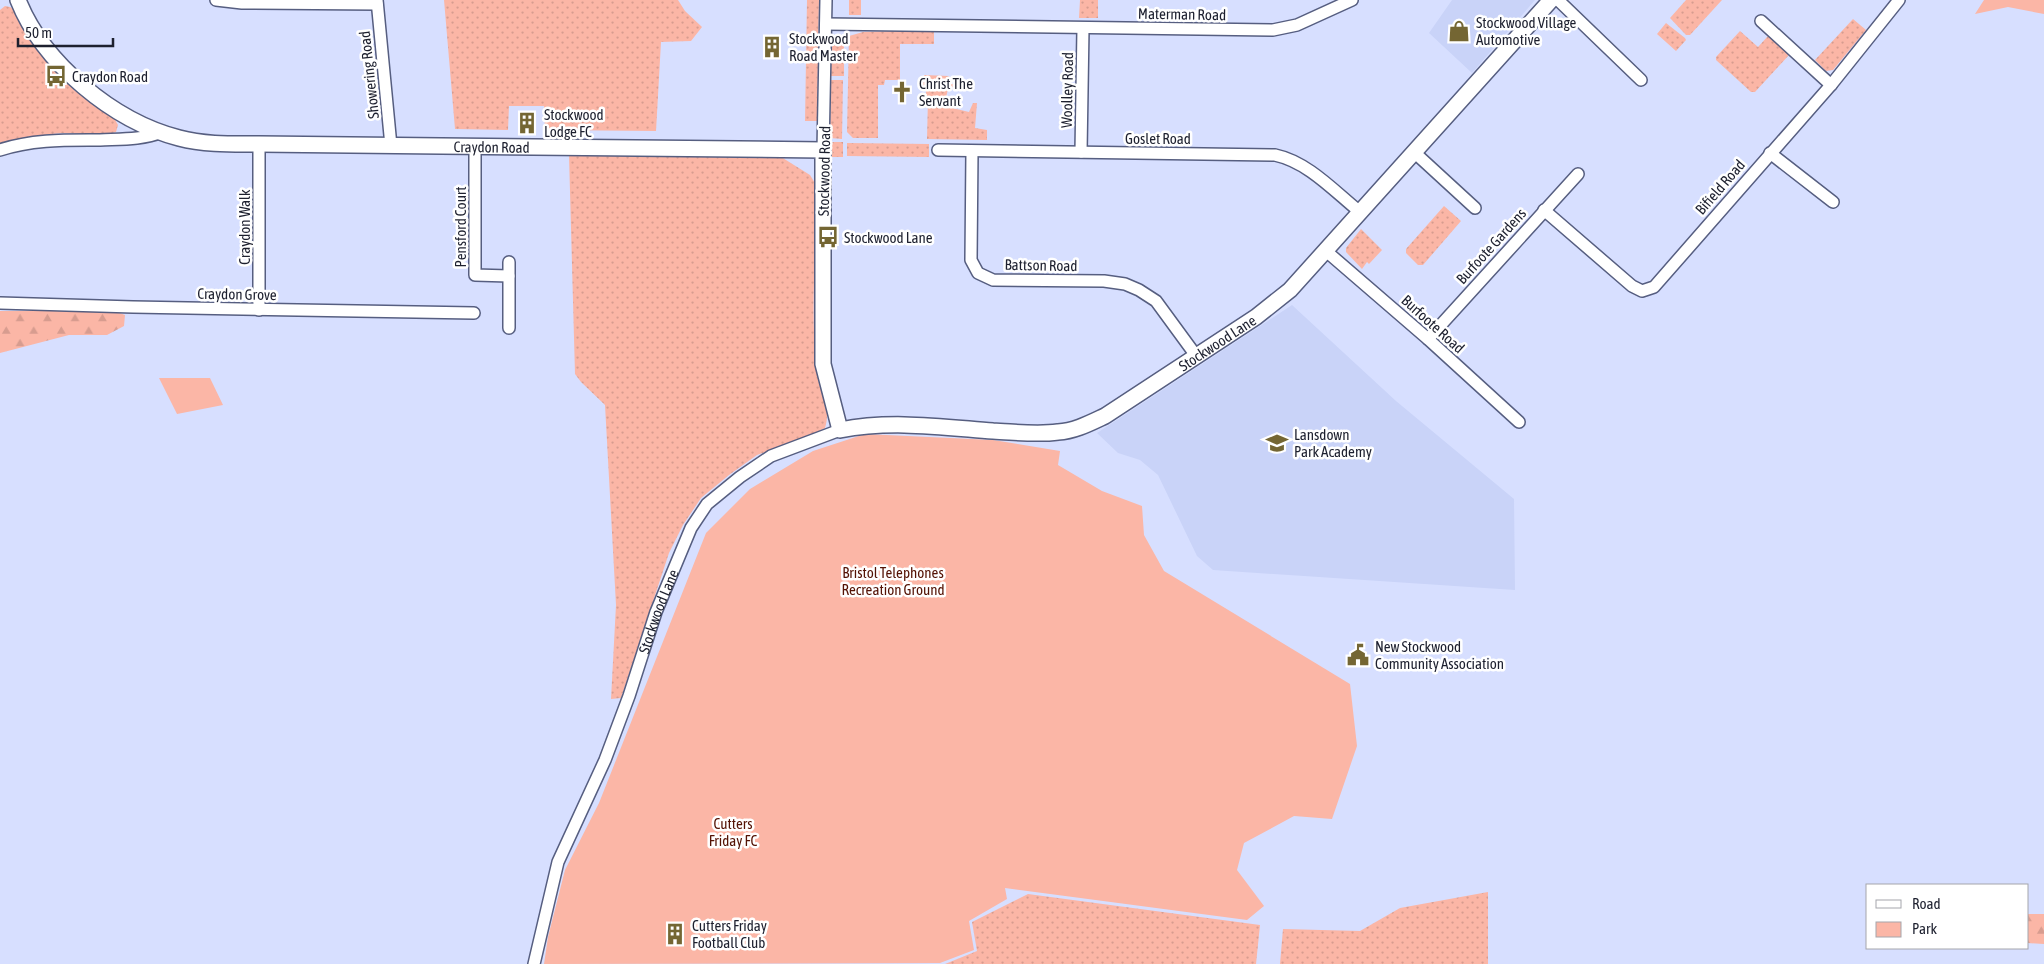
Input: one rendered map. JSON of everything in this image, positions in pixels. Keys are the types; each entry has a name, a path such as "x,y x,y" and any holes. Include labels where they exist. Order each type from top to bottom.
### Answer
{"street":[{"name":"Craydon Road","path":"18,0 36,34 78,82 126,115 162,132 180,138 259,144 824,150"},
{"path":"216,0 242,3 377,2"},
{"name":"Stockwood Road","path":"826,0 823,364 840,430"},
{"name":"Materman Road","path":"826,24 1273,30 1298,25 1352,0"},
{"name":"Stockwood Lane","path":"534,964 558,862 605,760 629,696 656,612 691,528 707,504 740,477 771,456 840,430 867,424 900,424 1035,434 1060,432 1082,427 1105,416 1256,317 1290,290 1551,0"},
{"path":"1558,0 1641,80"},
{"name":"Bifield Road","path":"1544,210 1632,286 1642,291 1654,287 1831,85 1899,0"},
{"name":"Showering Road","path":"377,2 391,146"},
{"path":"1761,21 1831,85"},
{"name":"Woolley Road","path":"1081,152 1083,28"},
{"name":"Craydon Road","path":"0,150 38,142 126,139 151,136 162,132"},
{"name":"Craydon Walk","path":"259,144 259,310"},
{"name":"Pensford Court","path":"475,146 475,275 508,276"},
{"name":"Goslet Road","path":"938,150 1275,155 1285,157 1303,166 1360,212"},
{"name":"Battson Road","path":"972,151 971,260 978,273 993,280 1104,281 1125,284 1140,290 1156,301 1197,357"},
{"path":"1414,152 1476,208"},
{"path":"1770,153 1833,202"},
{"name":"Burfoote Gardens","path":"1428,339 1578,174"},
{"name":"Burfoote Road","path":"1326,251 1428,339 1519,422"},
{"path":"509,262 509,328"},
{"name":"Craydon Grove","path":"0,303 259,310 474,313"}],"shaded area":[{"path":"1452,0 1535,0 1472,73 1429,33"},
{"name":"Lansdown Park Academy","path":"1292,305 1396,401 1514,499 1515,590 1213,570 1197,556 1158,475 1140,460 1118,453 1097,433"}],"green space":[{"path":"444,0 678,0 685,11 702,27 691,41 661,42 656,131 545,130 544,106 509,106 508,130 455,129"},
{"path":"807,0 819,0 817,121 805,121"},
{"path":"849,0 861,0 861,15 849,15"},
{"path":"1080,0 1098,0 1098,18 1079,18"},
{"path":"1686,0 1722,0 1690,35 1686,35 1670,18"},
{"path":"1984,0 2044,0 2044,14 2008,7 1975,14"},
{"path":"5,6 15,10 25,30 45,60 74,90 114,118 118,125 116,132 97,135 65,133 32,137 0,144 0,10"},
{"path":"1853,19 1866,30 1833,70 1826,71 1815,60"},
{"path":"1666,23 1686,40 1676,51 1657,34"},
{"path":"934,30 934,44 900,44 900,80 885,80 884,85 878,85 878,138 853,138 847,132 849,36 863,32"},
{"path":"1740,31 1758,47 1768,36 1789,55 1755,92 1751,92 1716,60 1716,57"},
{"path":"831,43 844,43 844,76 831,76"},
{"path":"924,75 949,76 949,84 954,84 951,90 948,89 944,106 969,112 973,103 977,103 975,128 987,130 987,140 927,139 928,98 926,97 926,86 919,86 919,82 924,82"},
{"path":"831,80 843,80 842,139 830,138"},
{"path":"831,142 843,142 843,157 831,157"},
{"path":"847,143 929,144 929,157 847,156"},
{"path":"569,155 778,155 810,175 815,183 817,194 814,328 818,380 827,413 825,428 809,436 757,455 701,498 683,525 669,553 621,698 611,699 616,605 605,405 575,374"},
{"path":"1444,206 1461,221 1423,265 1418,265 1406,253 1406,249"},
{"path":"1361,229 1382,250 1369,264 1367,262 1362,269 1346,252 1346,248"},
{"path":"0,311 114,311 125,315 124,326 107,335 69,335 0,353"},
{"path":"159,378 210,378 223,405 177,414"},
{"path":"865,434 993,440 1060,451 1058,465 1102,491 1142,506 1144,535 1164,571 1350,684 1357,746 1332,819 1294,816 1244,843 1237,870 1264,906 1247,920 1005,888 1007,899 969,921 974,950 940,963 544,964 548,937 565,870 599,803 706,533 750,489 813,451"},
{"path":"1488,892 1488,964 1280,964 1283,929 1360,931 1400,908"},
{"path":"1028,894 1260,925 1256,964 945,964 977,951 972,922"},
{"path":"2029,914 2044,914 2044,944 2029,943"}],"place":[{"name":"Stockwood Village Automotive","path":"1459,31"},
{"name":"Stockwood Road Master","path":"772,47"},
{"name":"Craydon Road","path":"56,76"},
{"name":"Christ The Servant","path":"902,92"},
{"name":"Stockwood Lodge FC","path":"527,123"},
{"name":"Stockwood Lane","path":"828,237"},
{"name":"Lansdown Park Academy","path":"1277,443"},
{"name":"New Stockwood Community Association","path":"1358,655"},
{"name":"Cutters Friday Football Club","path":"675,934"}],"park label":[{"name":"Bristol Telephones Recreation Ground","path":"893,580"},
{"name":"Cutters Friday FC","path":"733,832"}]}
